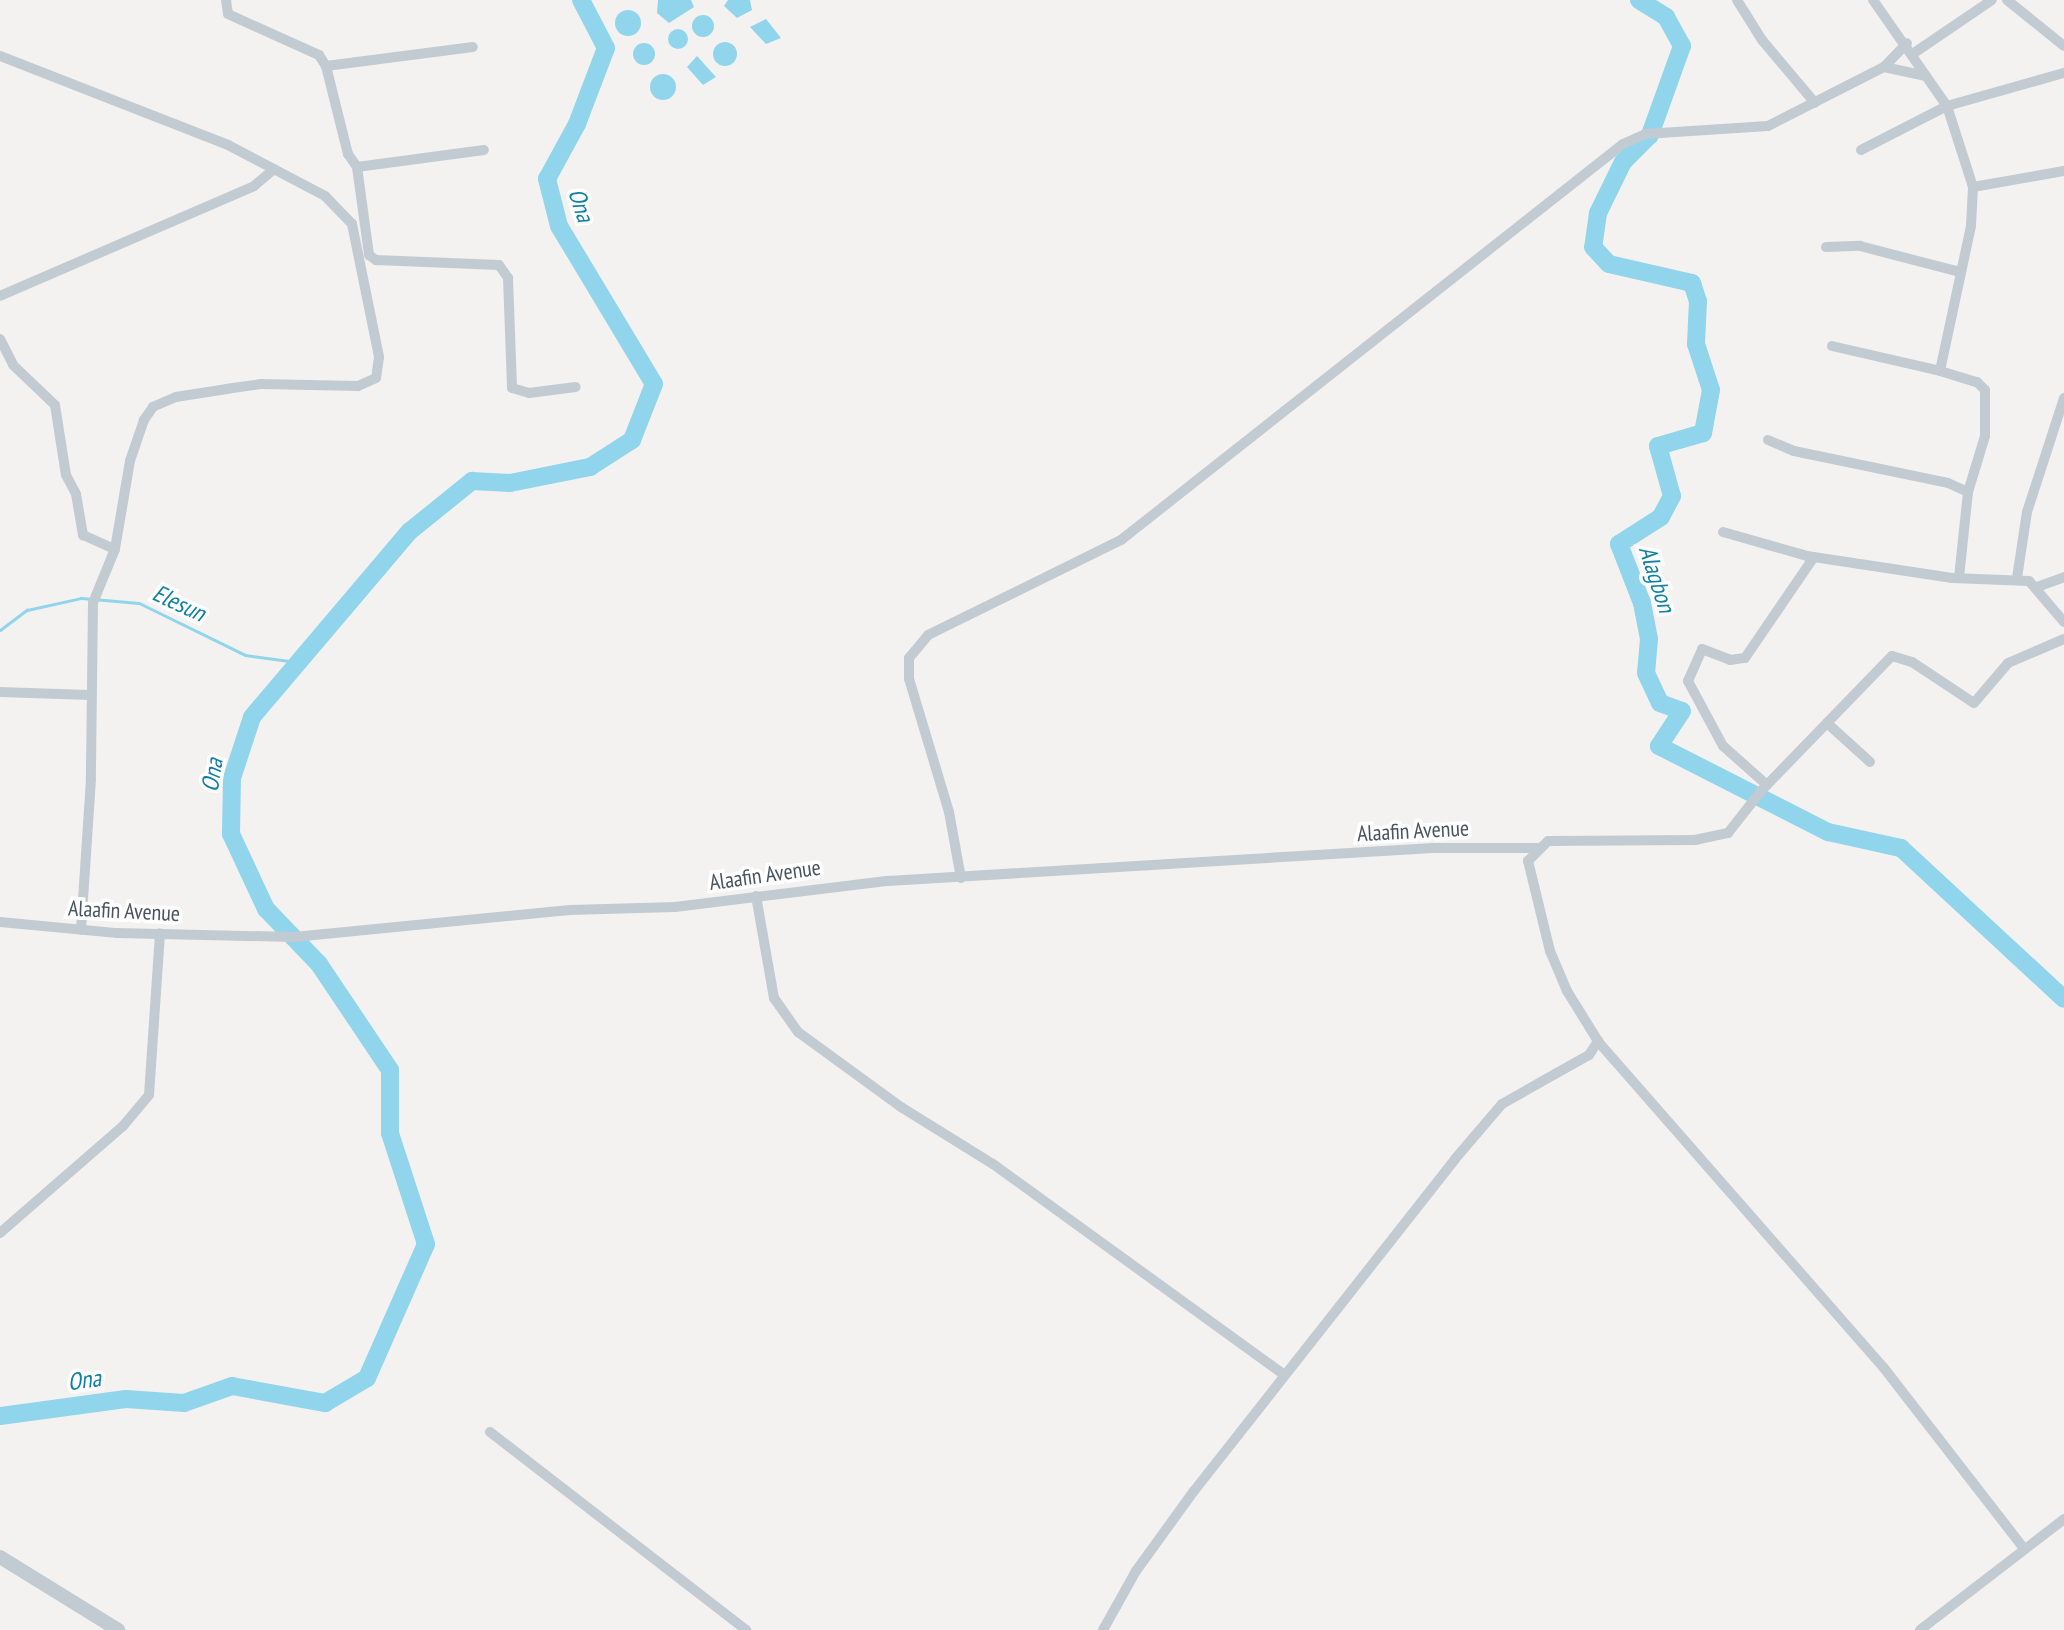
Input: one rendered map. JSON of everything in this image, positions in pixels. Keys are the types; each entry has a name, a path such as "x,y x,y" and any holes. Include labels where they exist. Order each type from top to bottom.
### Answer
{"street":[{"path":"226,0 228,14 319,55 326,66 348,154 357,167 367,250 376,260 495,263 503,268 512,388 529,393 576,387"},
{"path":"1737,0 1762,40 1815,103"},
{"path":"1873,0 1914,53 1947,106 1973,187 1971,226 1940,371"},
{"path":"1914,53 1992,0"},
{"path":"2007,0 2064,46"},
{"path":"961,878 949,812 914,705 908,667 915,648 961,617 1121,540 1497,239 1623,144 1645,134 1768,126 1884,67 1907,43"},
{"path":"326,66 473,47"},
{"path":"0,56 228,145 325,196 352,224 379,357 376,378 334,389 261,384 176,397 153,407 130,461 115,549 96,597 90,695 91,779 81,930"},
{"path":"1884,67 1926,76"},
{"path":"1861,150 1947,106 2064,73"},
{"path":"357,167 484,150"},
{"path":"0,296 254,186 274,169"},
{"path":"1973,187 2063,174"},
{"path":"345,217 364,209"},
{"path":"1826,247 1860,246 1960,272"},
{"path":"0,339 13,365 55,405 66,475 76,494 83,535 115,549"},
{"path":"1832,346 1940,371 1977,382 1985,390 1985,436 1968,492 1959,578"},
{"path":"2017,578 2027,512 2064,398"},
{"path":"1768,440 1794,451 1948,483 1968,492"},
{"path":"1723,532 1814,557 1959,578 2017,578 2037,587 2064,622"},
{"path":"1764,788 1723,746 1688,681 1702,649 1730,660 1745,658 1814,557"},
{"path":"2037,587 2064,577"},
{"name":"Alaafin Avenue","path":"0,922 81,930 294,937 961,878 1433,848 1537,848 1561,840 1717,837 1728,833 1764,788 1896,655 1974,703 2008,663 2064,639"},
{"path":"0,692 90,695"},
{"path":"1827,723 1870,762"},
{"path":"1537,848 1528,861 1542,926 1567,991 1598,1041 1883,1367 2022,1546"},
{"path":"756,896 774,998 798,1032 901,1107 993,1164 1283,1374"},
{"path":"0,1233 123,1126 149,1095 160,933"},
{"path":"1103,1630 1136,1571 1283,1374 1502,1104 1589,1055 1598,1041"},
{"path":"490,1432 746,1630"},
{"path":"1920,1630 2022,1546 2064,1519"},
{"path":"0,1557 118,1630"}],"water":[{"path":"658,0 691,0 694,7 669,23 657,13"},
{"path":"728,0 750,0 752,10 737,18 724,6"},
{"path":"628,10 638,13 641,23 638,33 628,36 618,33 615,23 618,13"},
{"path":"703,15 711,18 714,26 711,34 703,37 695,34 692,26 695,18"},
{"path":"766,19 781,38 766,44 750,27"},
{"path":"678,29 685,32 688,39 685,46 678,49 671,46 668,39 671,32"},
{"path":"725,42 733,46 737,54 733,62 725,66 717,62 713,54 717,46"},
{"path":"644,43 652,46 655,54 652,62 644,65 636,62 633,54 636,46"},
{"path":"697,56 716,77 703,85 687,67"},
{"path":"663,74 672,78 676,87 672,96 663,100 654,96 650,87 654,78"}],"waterway":[{"name":"Ona","path":"0,1416 126,1399 184,1403 232,1386 325,1403 367,1378 426,1244 390,1133 390,1070 319,964 266,909 231,834 232,778 252,717 410,531 472,481 510,483 590,467 632,440 654,384 559,226 547,179 577,124 606,48 581,0"},
{"name":"Alagbon","path":"1639,0 1666,17 1682,46 1650,135 1623,162 1598,213 1593,247 1609,264 1692,283 1698,301 1696,344 1711,390 1703,433 1658,446 1672,496 1661,517 1619,544 1642,603 1649,639 1646,673 1660,703 1682,711 1659,746 1828,832 1901,848 2064,999"},
{"name":"Elesun","path":"0,630 27,610 81,598 139,603 245,655 297,662"}]}
